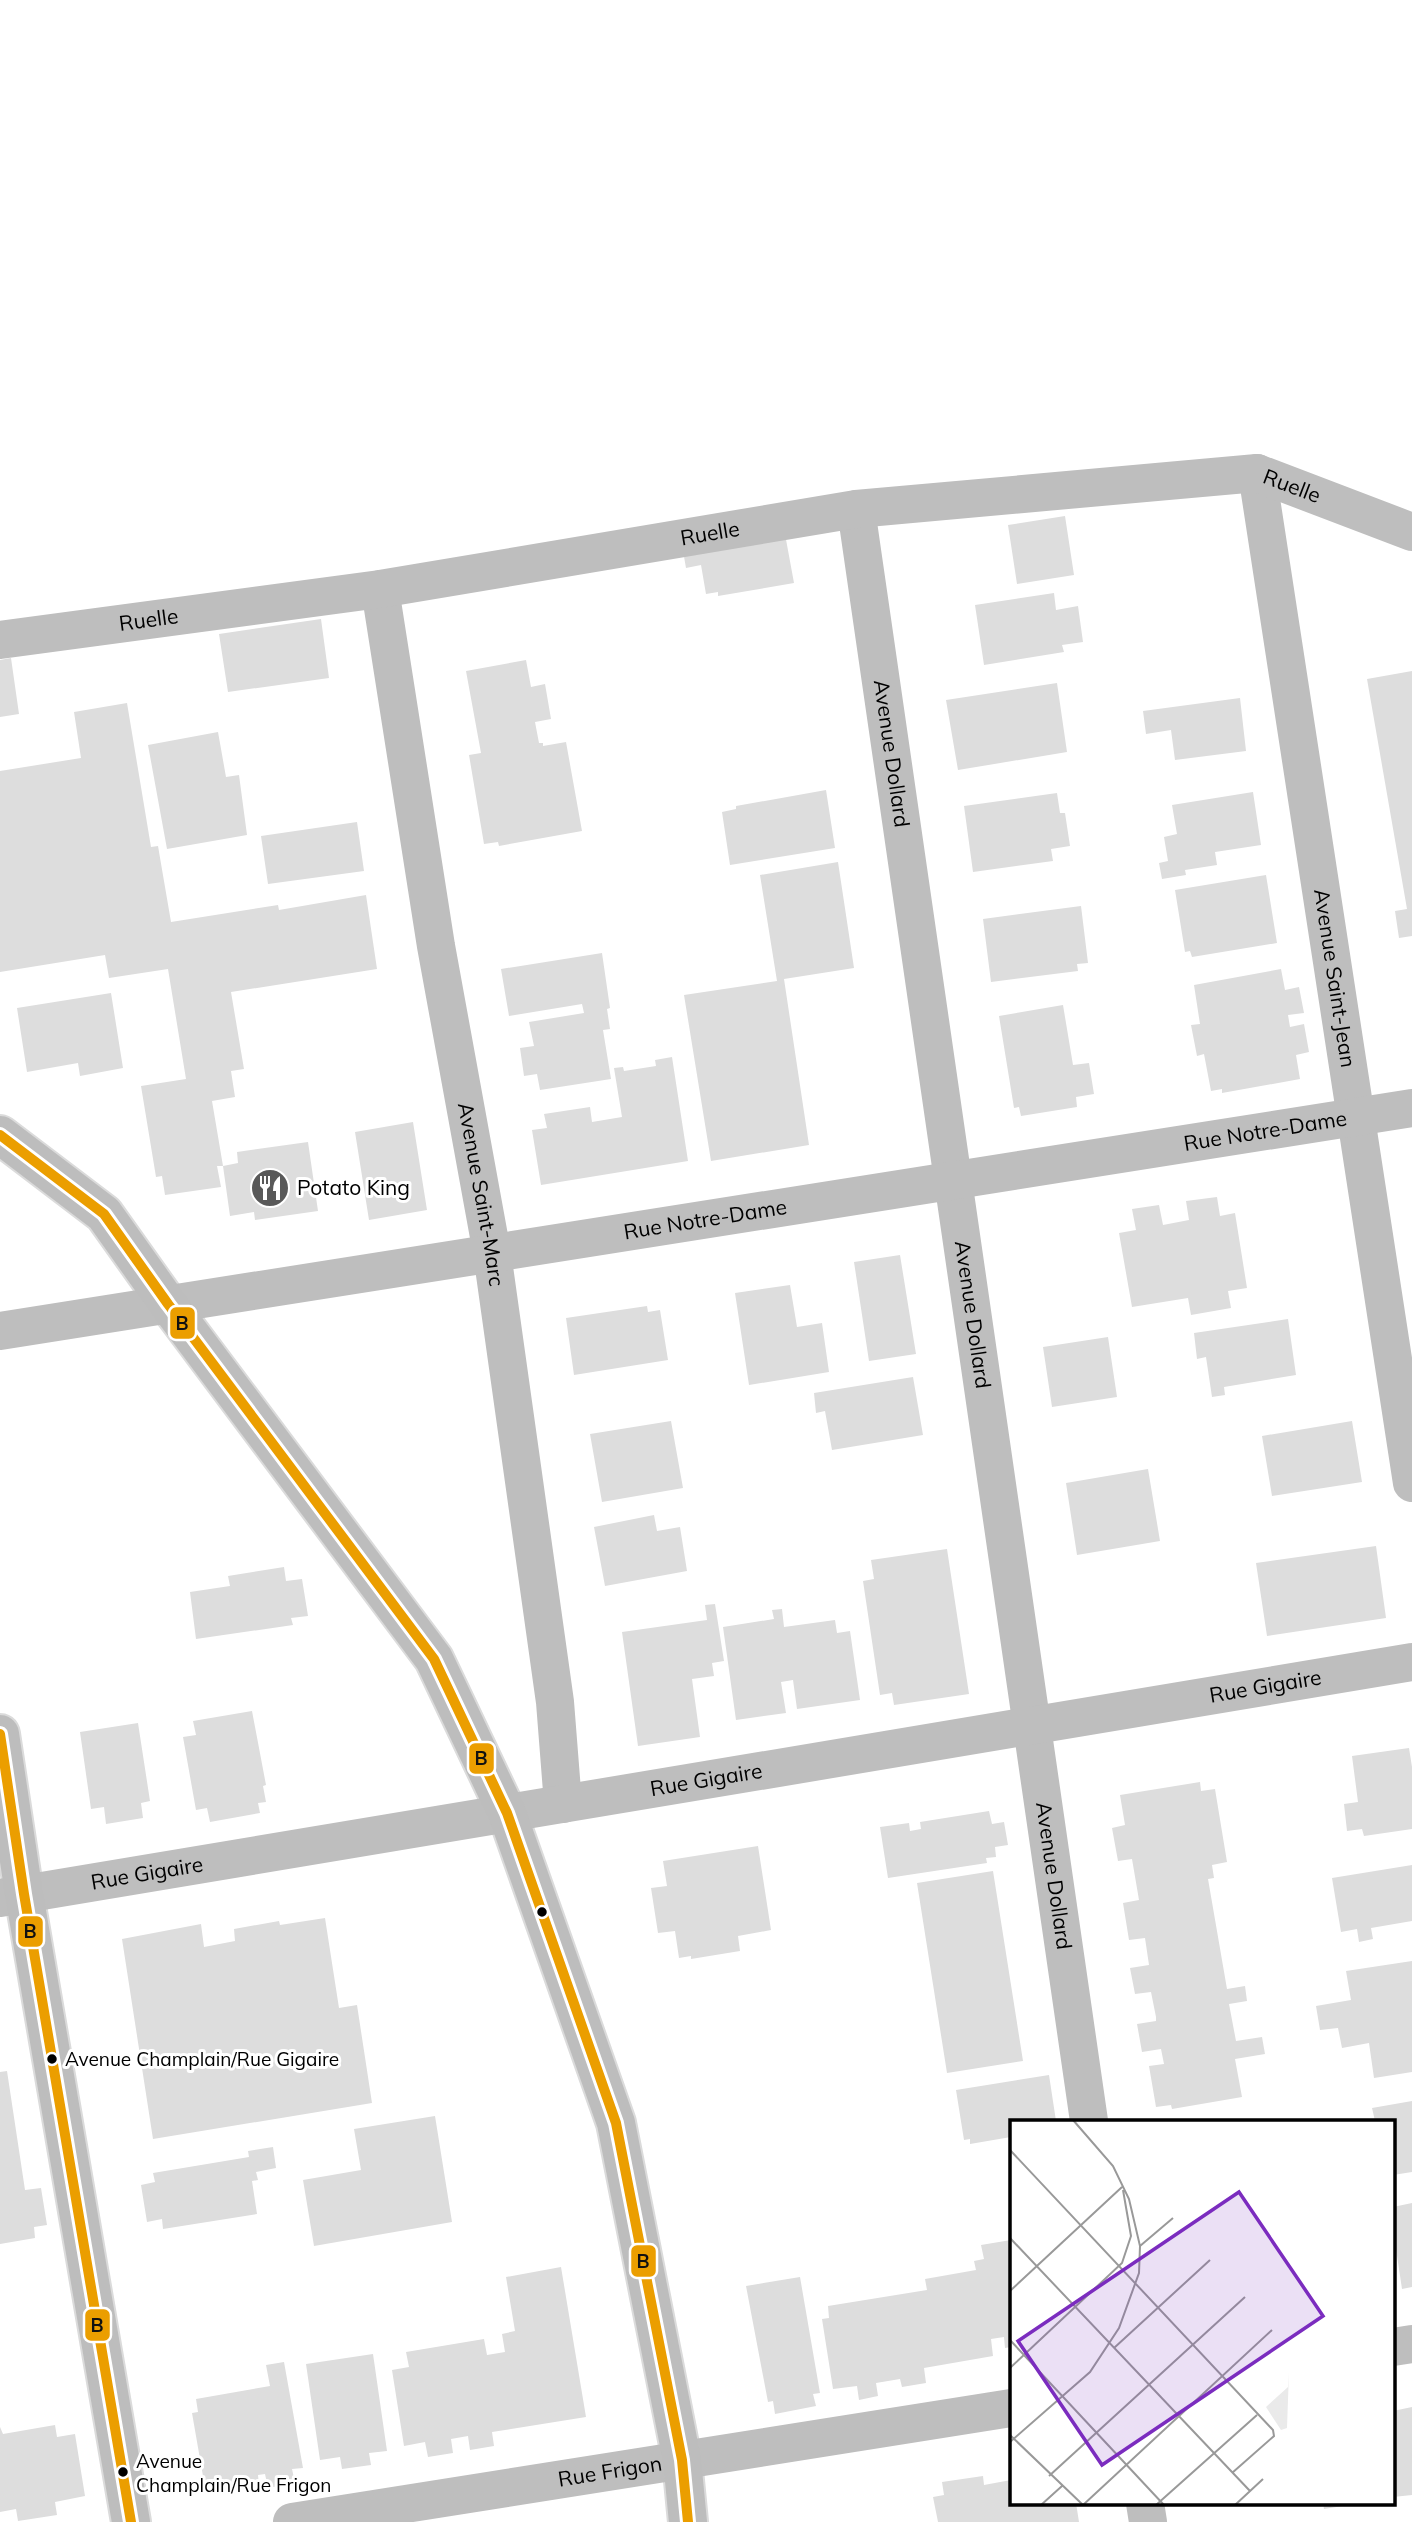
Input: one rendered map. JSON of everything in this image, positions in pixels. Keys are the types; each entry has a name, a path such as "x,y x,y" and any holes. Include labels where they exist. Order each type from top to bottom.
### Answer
{"main road":[{"path":"0,1135 104,1214 168,1304 434,1659 507,1813 616,2123 682,2460 688,2522"},
{"path":"0,1734 12,1896 131,2522"}],"street":[{"name":"Ruelle","path":"0,640 380,589 856,509 1257,473 1412,532"},
{"name":"Avenue Saint-Jean","path":"1257,473 1412,1483"},
{"name":"Avenue Dollard","path":"856,509 1089,2120"},
{"name":"Avenue Saint-Marc","path":"380,589 436,946 492,1253 555,1702 563,1804"},
{"name":"Rue Notre-Dame","path":"0,1331 1412,1108"},
{"name":"Rue Gigaire","path":"12,1896 1412,1662"},
{"path":"1394,2347 1412,2344"},
{"name":"Rue Frigon","path":"292,2522 1010,2407"},
{"path":"1145,2504 1148,2522"}],"building":[{"path":"1065,516 1074,575 1017,584 1008,525"},
{"path":"785,534 794,583 718,596 718,592 706,594 701,565 686,568 683,551"},
{"path":"1054,593 1056,610 1078,606 1083,642 1062,645 1064,652 984,665 975,605"},
{"path":"321,619 329,678 228,692 219,634"},
{"path":"11,658 19,714 0,717 0,660"},
{"path":"526,660 531,687 545,684 551,719 535,722 539,743 543,743 543,746 566,742 582,831 499,846 498,842 484,844 469,755 481,753 466,671"},
{"path":"1412,671 1412,936 1399,938 1395,911 1407,909 1367,679"},
{"path":"1057,683 1067,752 958,770 946,700"},
{"path":"1240,698 1246,751 1175,760 1171,730 1146,734 1143,711"},
{"path":"127,703 151,847 158,846 171,922 278,905 279,910 366,895 377,969 231,992 244,1069 231,1071 235,1097 212,1101 223,1166 217,1166 221,1187 165,1195 162,1176 156,1177 141,1086 186,1079 168,969 109,978 105,955 0,972 0,771 81,758 74,712"},
{"path":"218,732 226,777 239,775 247,835 167,849 148,745"},
{"path":"826,790 835,848 730,865 722,812 736,809 736,806"},
{"path":"1253,792 1261,845 1215,852 1217,865 1185,870 1186,875 1162,879 1159,863 1168,861 1164,837 1177,834 1172,805"},
{"path":"1057,793 1060,813 1065,813 1070,846 1051,849 1053,861 973,872 964,806"},
{"path":"357,822 364,871 268,884 261,836"},
{"path":"838,862 854,968 784,979 809,1145 711,1161 684,995 777,981 760,875"},
{"path":"1266,875 1277,943 1192,957 1190,951 1185,952 1175,890"},
{"path":"1081,906 1088,963 1077,964 1078,971 991,982 983,919"},
{"path":"602,953 610,1008 607,1009 610,1029 603,1030 611,1079 540,1090 537,1074 524,1076 520,1048 534,1046 529,1022 584,1013 582,1004 509,1016 501,969"},
{"path":"1281,969 1285,990 1299,987 1304,1013 1288,1015 1290,1027 1304,1024 1309,1052 1296,1055 1300,1079 1222,1093 1222,1089 1211,1091 1204,1054 1197,1056 1191,1025 1200,1024 1194,985"},
{"path":"111,993 123,1068 80,1076 78,1063 27,1072 17,1008"},
{"path":"1063,1005 1073,1065 1089,1063 1094,1094 1076,1097 1077,1107 1021,1116 1019,1107 1014,1108 999,1016"},
{"path":"672,1057 688,1161 541,1185 532,1130 547,1128 544,1114 590,1107 592,1122 622,1117 614,1068 623,1067 624,1071 656,1066 655,1060"},
{"path":"413,1122 427,1210 369,1220 355,1132"},
{"name":"Potato King","path":"308,1142 318,1211 255,1220 254,1212 230,1216 223,1166 238,1163 237,1152"},
{"path":"1217,1197 1220,1216 1235,1213 1247,1288 1228,1291 1231,1308 1191,1315 1188,1298 1132,1307 1119,1233 1136,1230 1132,1209 1159,1205 1163,1225 1189,1220 1186,1201"},
{"path":"900,1255 916,1354 869,1361 854,1262"},
{"path":"790,1285 797,1327 822,1323 829,1372 749,1385 735,1293"},
{"path":"647,1306 648,1312 660,1310 668,1360 574,1375 566,1318"},
{"path":"1288,1319 1296,1375 1224,1387 1225,1395 1212,1397 1206,1357 1197,1359 1194,1333"},
{"path":"1108,1337 1117,1397 1052,1407 1043,1347"},
{"path":"913,1377 923,1435 832,1450 825,1411 816,1413 814,1393"},
{"path":"671,1421 683,1488 602,1502 590,1434"},
{"path":"1352,1421 1362,1482 1272,1496 1262,1436"},
{"path":"1148,1469 1160,1541 1077,1555 1066,1483"},
{"path":"654,1515 657,1531 680,1527 687,1571 605,1586 594,1527"},
{"path":"1376,1546 1386,1618 1267,1636 1256,1563"},
{"path":"947,1549 969,1694 894,1705 892,1693 880,1695 863,1581 874,1579 871,1560"},
{"path":"284,1567 286,1581 302,1579 308,1616 291,1618 293,1625 196,1639 190,1592 230,1586 228,1576"},
{"path":"715,1604 724,1661 712,1663 714,1676 692,1679 700,1737 638,1746 622,1632 707,1620 705,1605"},
{"path":"782,1609 784,1627 835,1620 837,1633 850,1631 860,1700 797,1709 793,1680 781,1682 786,1713 736,1720 723,1627 774,1619 772,1610"},
{"path":"252,1711 266,1785 263,1786 266,1802 258,1803 260,1813 210,1822 207,1808 196,1810 183,1737 196,1735 193,1721"},
{"path":"138,1723 150,1801 141,1803 143,1818 106,1824 104,1807 91,1809 80,1732"},
{"path":"1409,1748 1412,1767 1412,1829 1364,1836 1362,1829 1347,1831 1344,1804 1358,1802 1352,1756"},
{"path":"1200,1782 1201,1791 1215,1789 1227,1862 1212,1865 1214,1878 1208,1879 1227,1989 1245,1986 1247,2001 1229,2004 1236,2041 1262,2037 1265,2054 1235,2059 1242,2097 1172,2109 1171,2105 1156,2107 1149,2066 1164,2064 1161,2049 1142,2052 1137,2024 1156,2021 1156,2017 1151,1992 1135,1994 1130,1968 1149,1965 1145,1938 1129,1940 1123,1903 1139,1900 1132,1859 1118,1861 1112,1828 1125,1825 1120,1795"},
{"path":"989,1811 992,1824 1004,1822 1008,1845 995,1847 996,1857 986,1858 987,1863 888,1878 880,1827 909,1823 910,1831 921,1829 920,1822"},
{"path":"758,1846 771,1930 738,1936 740,1951 691,1959 691,1956 679,1958 675,1931 658,1933 651,1888 667,1886 663,1861"},
{"path":"1412,1865 1412,1921 1371,1928 1373,1939 1359,1942 1357,1929 1341,1932 1332,1878"},
{"path":"993,1871 1023,2061 947,2073 917,1883"},
{"path":"325,1918 339,2008 357,2005 372,2103 153,2139 122,1939 201,1924 204,1947 235,1941 234,1929 279,1921 280,1925"},
{"path":"1412,1961 1412,2072 1374,2078 1369,2043 1342,2048 1338,2028 1320,2030 1316,2006 1351,2000 1346,1971"},
{"path":"7,2071 25,2190 41,2188 47,2225 34,2227 35,2238 0,2244 0,2072"},
{"path":"1049,2075 1056,2120 1010,2120 1010,2137 970,2144 970,2139 964,2140 956,2090"},
{"path":"1412,2101 1412,2172 1394,2175 1394,2120 1375,2120 1372,2108"},
{"path":"435,2116 452,2222 314,2246 303,2180 361,2170 354,2129"},
{"path":"273,2147 276,2168 256,2172 258,2180 252,2181 257,2214 163,2229 162,2219 147,2222 141,2185 155,2182 153,2173 249,2157 248,2151"},
{"path":"1412,2203 1412,2287 1402,2289 1394,2236 1394,2207"},
{"path":"1010,2240 1010,2347 1005,2348 1004,2337 991,2339 993,2356 924,2368 926,2383 902,2387 900,2379 876,2383 878,2396 859,2400 857,2386 833,2389 822,2319 829,2318 828,2306 927,2290 925,2279 976,2270 974,2261 984,2259 981,2245"},
{"path":"561,2267 586,2417 492,2432 494,2446 470,2450 468,2436 451,2439 453,2453 428,2457 425,2442 404,2446 392,2370 409,2367 406,2352 484,2339 487,2355 505,2352 502,2334 515,2331 506,2277"},
{"path":"800,2277 820,2393 813,2394 816,2406 775,2414 773,2401 768,2402 746,2286"},
{"path":"373,2354 387,2451 369,2453 371,2465 342,2469 340,2457 320,2460 306,2364"},
{"path":"284,2362 303,2468 292,2469 295,2483 268,2488 265,2474 258,2475 259,2486 210,2495 208,2481 204,2482 192,2413 198,2412 196,2399 270,2386 266,2365"},
{"path":"1412,2407 1412,2495 1394,2497 1394,2411"},
{"path":"55,2425 57,2437 75,2434 85,2496 55,2502 57,2515 18,2521 16,2509 0,2512 0,2427 3,2434"},
{"path":"983,2476 984,2485 1010,2480 1010,2504 1076,2504 1079,2522 938,2522 933,2497 944,2495 942,2482"},
{"path":"1323,2504 1355,2504 1324,2509"}],"transit line":[{"name":"B","path":"0,1135 104,1214 168,1304 434,1659 507,1813 616,2123 682,2460 688,2522"},
{"name":"B","path":"0,1734 24,1894 131,2522"}],"place":[{"name":"Potato King","path":"270,1188"},
{"name":"Avenue Champlain/Rue Gigaire","path":"52,2059"},
{"name":"Avenue Champlain/Rue Frigon","path":"123,2472"}]}
